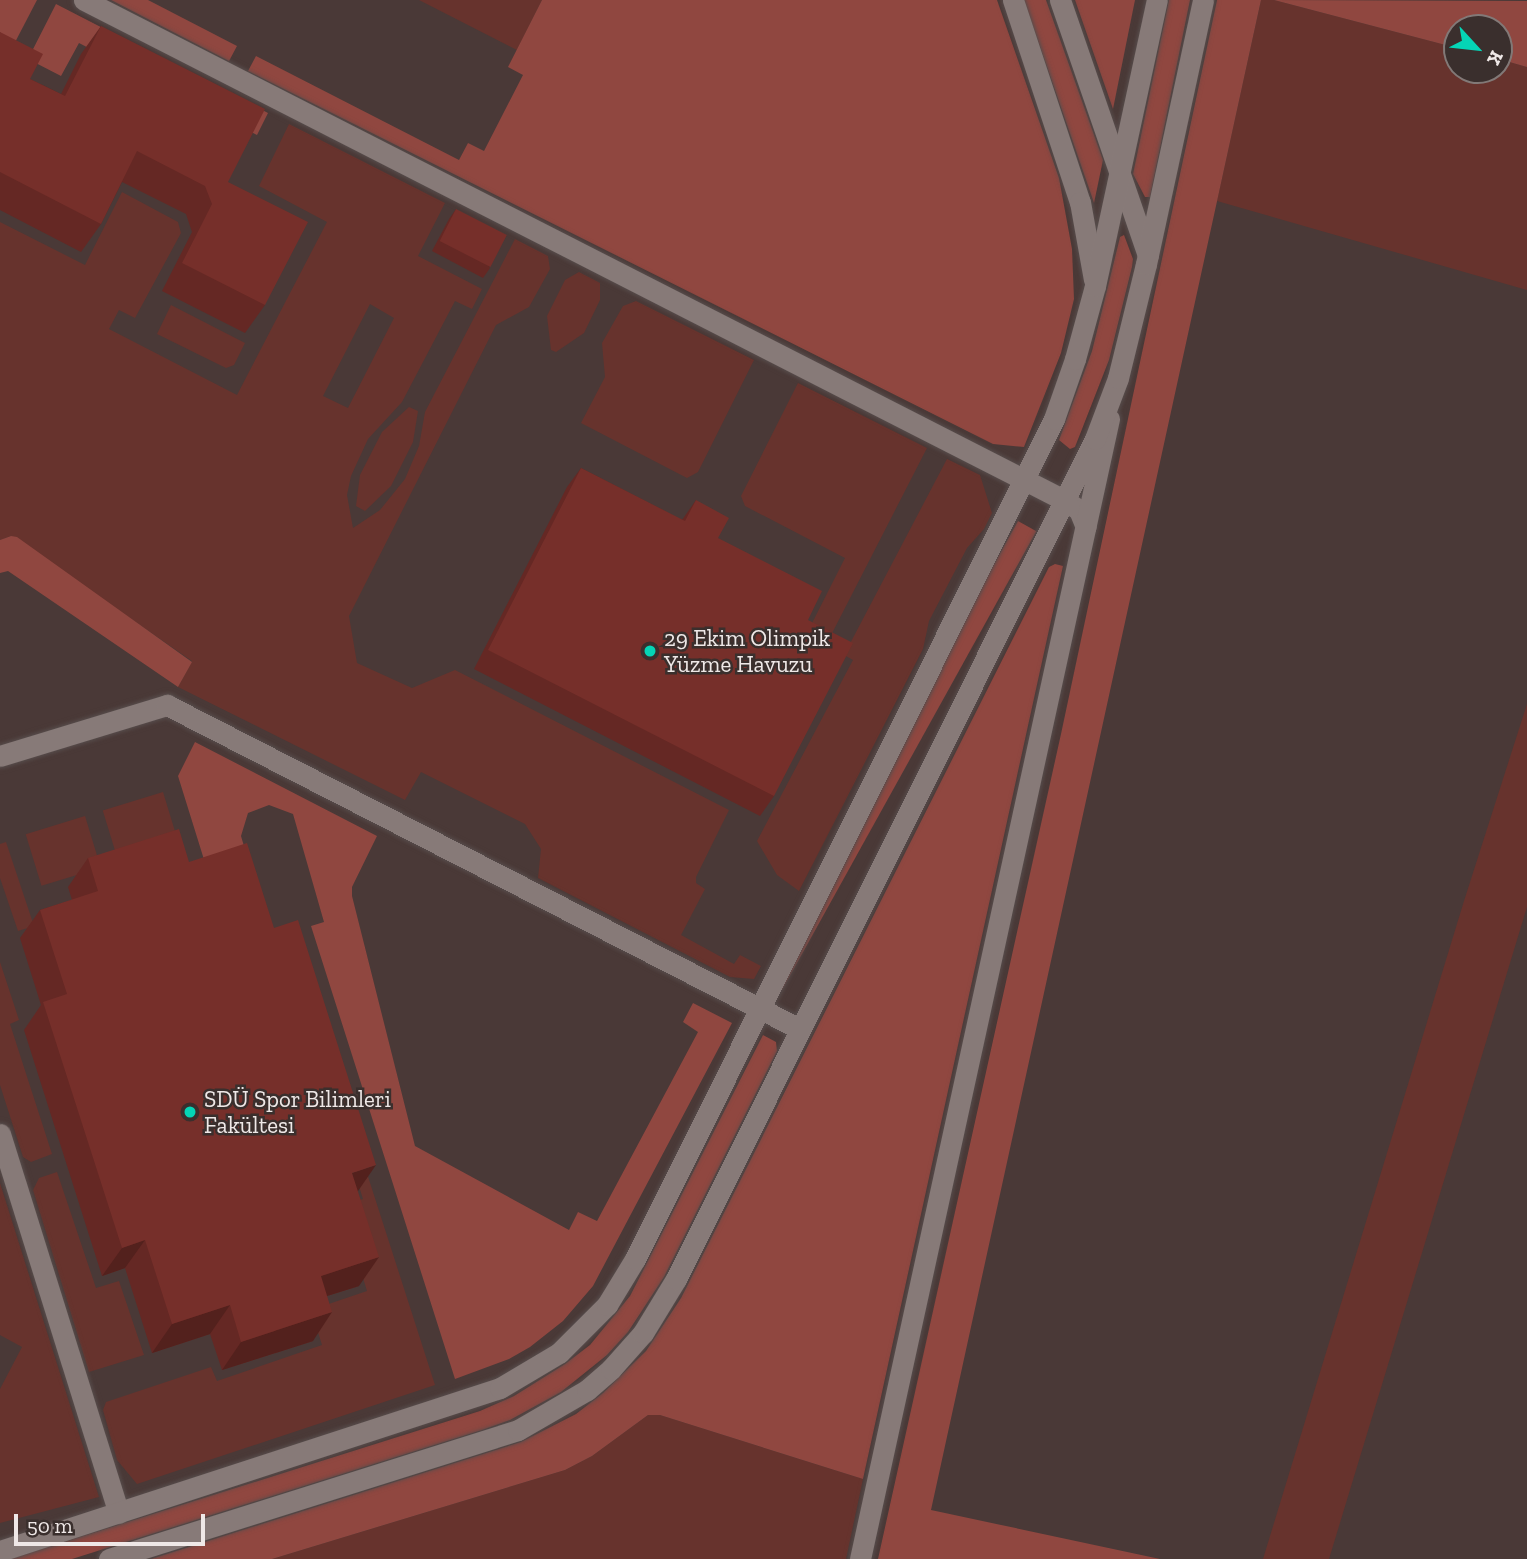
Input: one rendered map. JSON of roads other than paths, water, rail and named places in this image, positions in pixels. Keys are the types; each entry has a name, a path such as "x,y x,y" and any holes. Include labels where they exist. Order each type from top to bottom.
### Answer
{"street":[{"path":"84,0 1066,501 1079,510 1086,527"},
{"path":"1013,0 1080,202 1095,286"},
{"path":"1060,0 1148,254"},
{"path":"0,1551 488,1393 525,1376 570,1345 607,1305 629,1271 1026,480 1066,389 1095,286 1157,0"},
{"path":"860,1559 1203,0"},
{"path":"109,1559 503,1436 547,1416 587,1390 633,1346 661,1307 1066,501 1095,439 1118,378"},
{"path":"0,756 167,705 800,1029"},
{"path":"0,1134 119,1513"}],"place":[{"name":"29 Ekim Olimpik Yüzme Havuzu","path":"650,651"},
{"name":"SDÜ Spor Bilimleri Fakültesi","path":"190,1112"}]}
